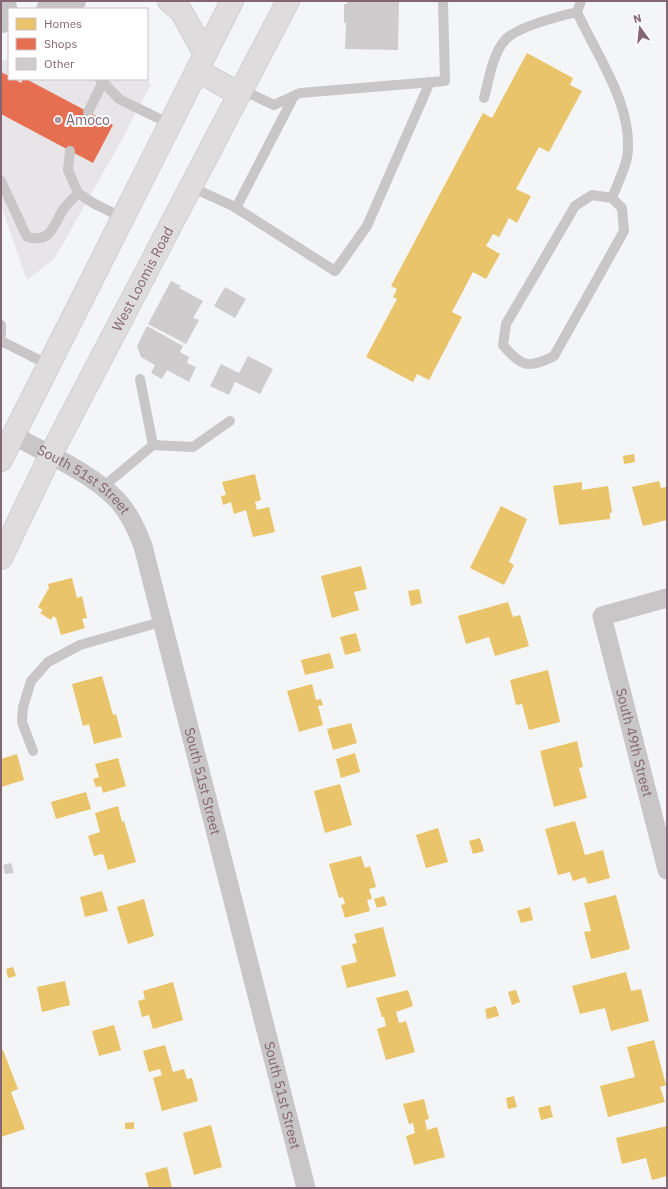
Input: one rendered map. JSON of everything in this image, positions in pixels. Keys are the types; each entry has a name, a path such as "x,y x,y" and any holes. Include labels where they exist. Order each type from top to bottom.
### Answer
{"main road":[{"path":"169,1 181,11 201,62 240,92"},
{"path":"1,460 232,1"},
{"name":"West Loomis Road","path":"1,558 50,456 288,1"}],"street":[{"path":"52,8 72,4"},
{"name":"South 51st Street","path":"13,435 103,487 117,500 136,528 143,546 164,621 306,1188"},
{"name":"South 49th Street","path":"667,598 602,616 667,870"}],"lane":[{"path":"240,92 274,105 300,93 445,81 443,1"},
{"path":"581,1 577,12 613,85 627,125 627,158 612,198"},
{"path":"484,98 496,55 506,39 534,24 577,12"},
{"path":"88,112 102,81 119,99 170,124"},
{"path":"191,187 236,208 335,271 367,226 430,82"},
{"path":"236,208 294,96"},
{"path":"70,151 68,170 78,193 92,203 122,218"},
{"path":"1,180 24,232 27,237 36,239 44,237 53,230 65,208 78,193"},
{"path":"592,195 612,198 622,208 624,231 554,356 540,363 527,365 515,359 503,345 506,324 575,206 592,195"},
{"path":"1,341 49,365"},
{"path":"140,379 153,445"},
{"path":"103,487 153,445 193,447 230,421"},
{"path":"33,751 22,722 23,707 31,681 48,662 80,645 164,621"}],"shaded area":[{"path":"8,59 8,80 147,80 151,84 121,141 55,258 27,280 1,206 1,61"}],"building: Homes":[{"path":"527,53 573,78 570,85 582,91 549,152 539,147 516,189 531,196 517,223 509,218 499,237 493,234 486,246 500,254 486,279 473,272 452,312 462,317 429,380 417,374 413,382 366,357 397,299 393,297 397,289 391,286 483,113 492,118"},
{"path":"634,454 635,462 624,464 623,456"},
{"path":"255,474 261,500 255,502 257,510 269,507 275,532 253,537 246,510 234,514 231,502 223,505 221,496 226,495 222,482"},
{"path":"659,481 661,488 667,487 667,520 643,526 632,487"},
{"path":"582,482 582,490 608,486 612,512 610,513 610,519 559,525 553,486"},
{"path":"501,506 527,519 509,562 514,565 504,585 470,568"},
{"path":"361,566 367,589 354,592 359,610 332,618 321,576"},
{"path":"72,578 77,598 82,596 87,618 82,619 85,628 61,635 56,618 53,616 51,620 40,613 43,610 38,607 49,588 48,584"},
{"path":"419,589 422,603 411,606 408,591"},
{"path":"508,602 513,617 520,615 529,646 495,656 489,637 466,644 458,616"},
{"path":"356,633 361,651 345,655 340,637"},
{"path":"330,653 334,668 305,675 301,660"},
{"path":"548,670 560,722 529,730 522,704 516,705 510,680"},
{"path":"102,676 113,715 116,714 122,737 94,744 89,724 83,726 72,684"},
{"path":"312,684 316,700 321,699 323,705 318,706 323,725 299,732 287,691"},
{"path":"351,723 357,743 333,750 327,729"},
{"path":"577,741 583,767 579,768 587,798 554,807 540,751"},
{"path":"355,753 360,772 341,778 336,759"},
{"path":"17,754 24,780 1,787 1,759"},
{"path":"118,758 126,786 103,793 101,786 96,787 93,779 99,777 95,764"},
{"path":"340,784 352,825 325,833 314,791"},
{"path":"86,792 91,809 56,819 51,802"},
{"path":"118,806 136,862 108,870 103,854 94,856 88,836 100,832 95,813"},
{"path":"575,821 585,855 603,850 610,878 588,884 585,877 573,881 570,872 558,875 545,829"},
{"path":"438,828 448,862 426,868 416,835"},
{"path":"480,838 484,851 473,854 469,841"},
{"path":"361,856 365,868 370,866 376,887 369,889 372,899 367,900 370,911 345,918 341,905 345,904 343,897 339,898 329,864"},
{"path":"102,891 108,911 85,917 80,897"},
{"path":"616,895 630,949 591,959 584,932 591,931 584,903"},
{"path":"384,896 387,905 377,908 374,899"},
{"path":"144,899 154,936 128,944 117,907"},
{"path":"530,907 533,920 521,923 517,911"},
{"path":"383,927 396,976 347,988 341,966 357,962 352,944 357,943 354,934"},
{"path":"13,967 16,976 8,978 6,969"},
{"path":"626,972 631,991 641,989 649,1021 611,1031 605,1008 580,1014 572,986"},
{"path":"65,981 70,1005 42,1012 37,987"},
{"path":"173,982 183,1020 153,1029 149,1015 142,1017 138,1001 145,999 143,991"},
{"path":"408,990 413,1006 396,1012 399,1023 406,1021 415,1052 386,1060 377,1029 386,1026 376,998"},
{"path":"516,990 520,1002 512,1005 508,992"},
{"path":"496,1006 499,1016 487,1019 485,1009"},
{"path":"114,1025 121,1050 99,1056 92,1031"},
{"path":"654,1040 666,1085 660,1087 665,1102 608,1117 600,1086 635,1077 627,1047"},
{"path":"165,1045 173,1072 184,1069 187,1079 192,1078 198,1101 162,1111 153,1078 162,1075 160,1069 149,1072 143,1051"},
{"path":"1,1050 3,1050 18,1089 11,1092 25,1129 1,1137"},
{"path":"514,1096 517,1107 508,1109 506,1098"},
{"path":"424,1099 429,1119 425,1120 427,1130 437,1127 445,1157 414,1165 406,1136 415,1133 413,1123 409,1124 403,1104"},
{"path":"550,1105 553,1117 541,1120 538,1108"},
{"path":"134,1122 134,1129 125,1129 125,1123"},
{"path":"211,1125 222,1167 194,1175 183,1133"},
{"path":"667,1126 667,1176 652,1180 646,1158 622,1164 616,1138"},
{"path":"167,1167 172,1188 149,1188 145,1173"}],"building: Shops":[{"name":"Amoco","path":"1,72 8,76 8,80 16,80 21,83 22,80 28,80 113,125 93,163 1,114"}],"building: Other":[{"path":"347,1 399,1 398,50 345,49 346,23 344,23 344,4 347,4"},
{"path":"171,281 181,286 179,288 203,301 193,318 199,320 186,344 148,324"},
{"path":"225,287 246,299 235,318 214,306"},
{"path":"147,326 183,346 180,352 189,357 187,363 196,367 189,382 167,370 162,379 151,373 155,365 141,357 137,346"},
{"path":"248,356 273,369 260,394 235,382 229,395 210,386 221,364 239,373"},
{"path":"11,863 14,873 5,874 3,865"}],"place":[{"name":"Amoco","path":"58,120"}]}
